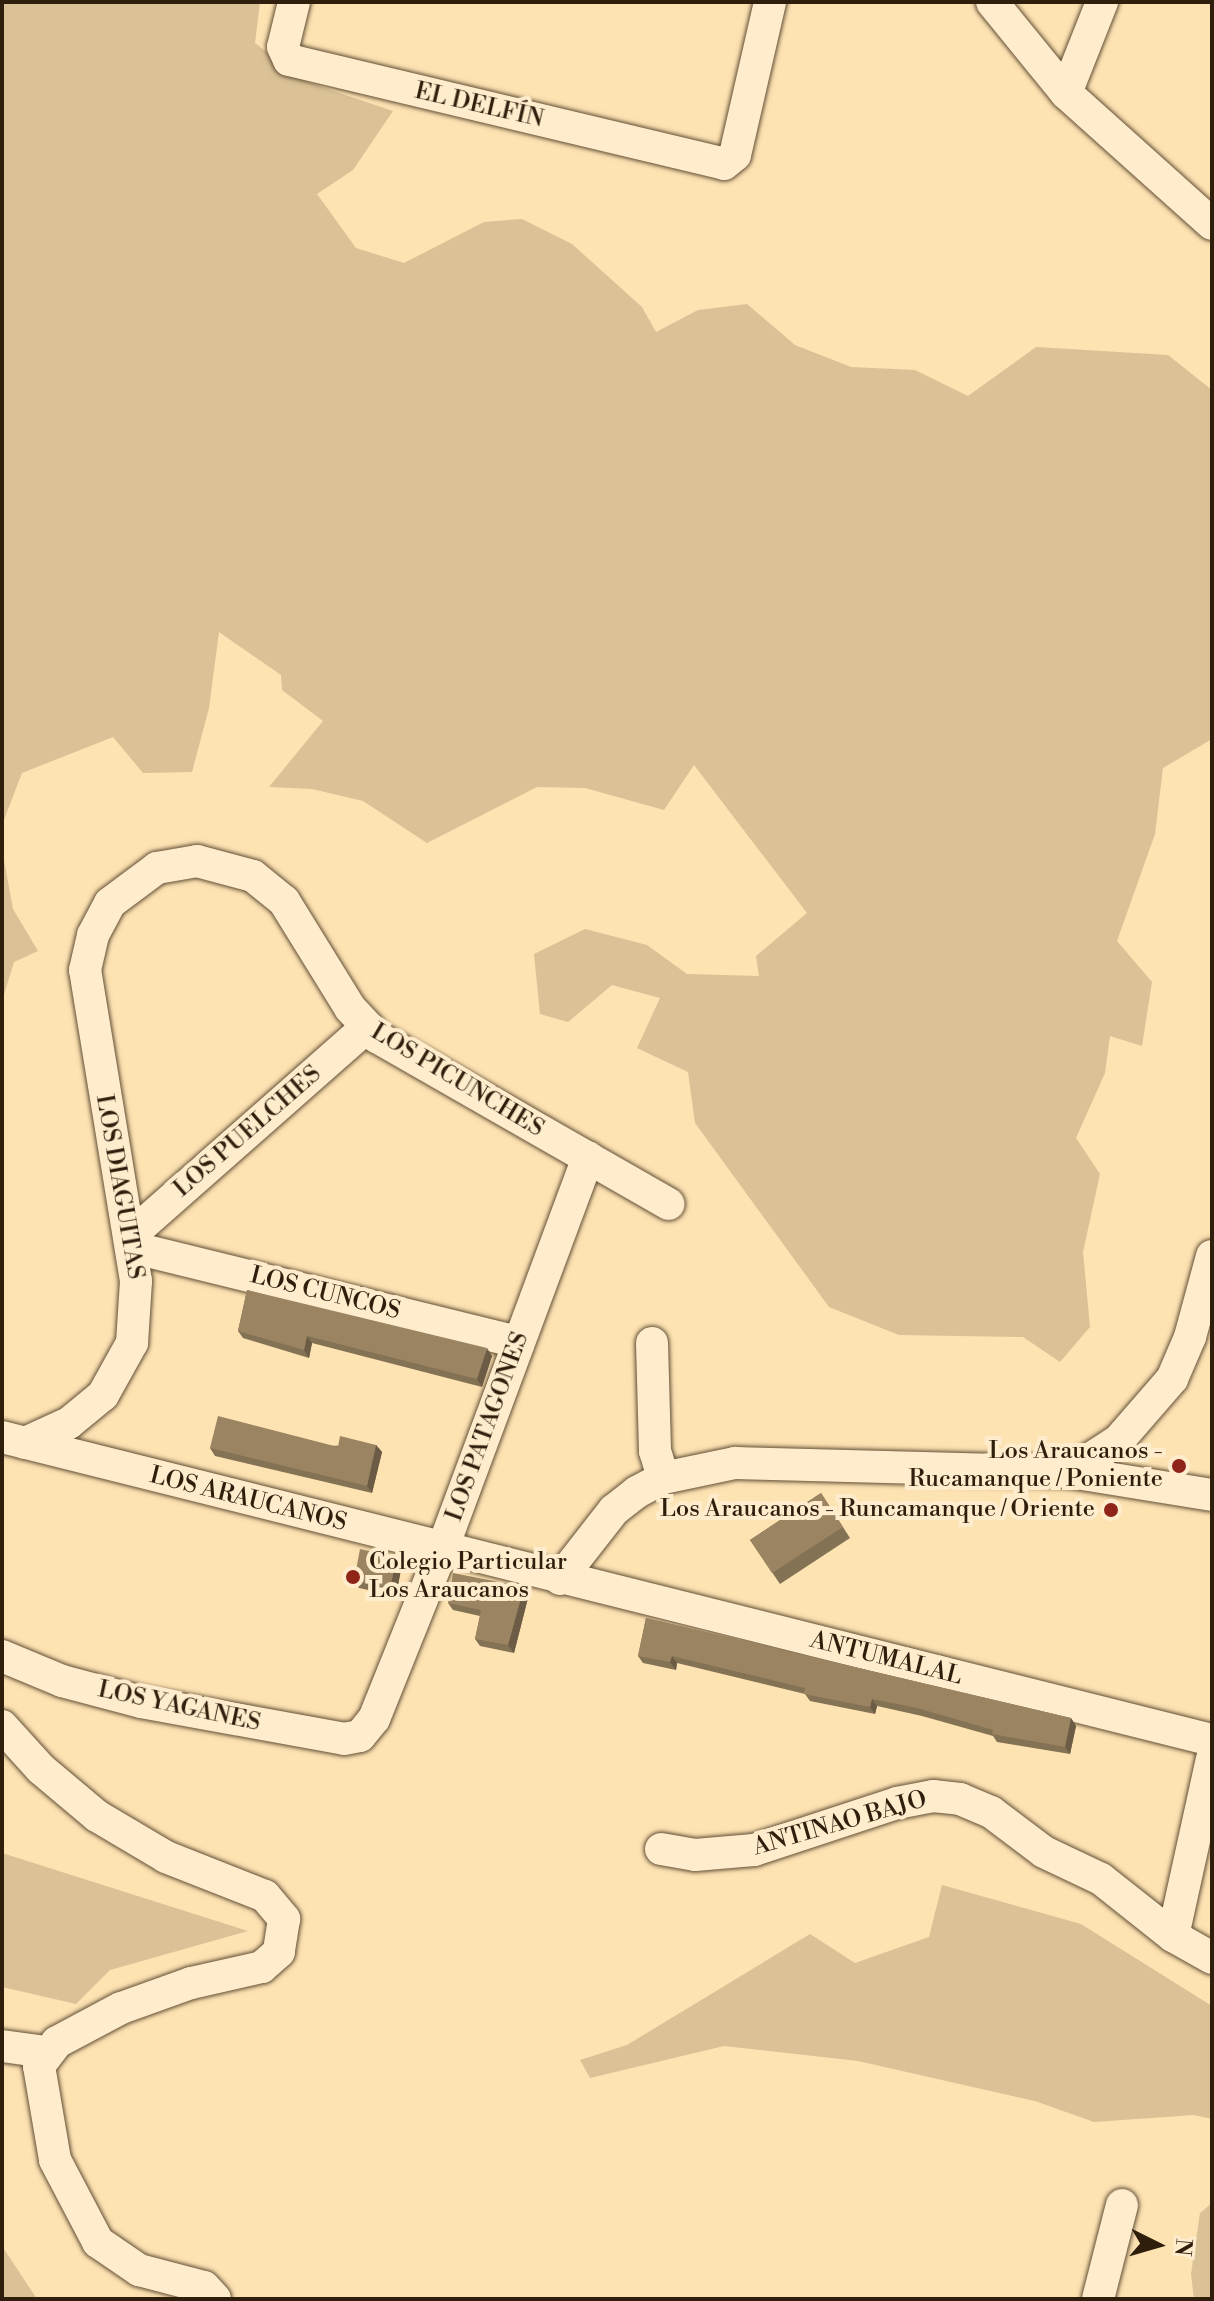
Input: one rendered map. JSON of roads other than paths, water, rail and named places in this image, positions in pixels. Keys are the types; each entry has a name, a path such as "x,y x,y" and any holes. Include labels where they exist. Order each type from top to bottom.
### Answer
{"street":[{"name":"EL DELFÍN","path":"294,2 283,47 289,60 729,163 770,2"},
{"path":"992,2 1066,93 1212,224"},
{"path":"1066,93 1102,2"},
{"name":"LOS PICUNCHES","path":"122,889 176,862 216,863 253,876 290,909 366,1028 669,1204"},
{"name":"LOS DIAGUITAS","path":"13,1440 89,1408 125,1362 136,1309 130,1241 85,988 93,935 122,889"},
{"name":"LOS PUELCHES","path":"130,1241 366,1028"},
{"name":"LOS PATAGONES","path":"360,1736 374,1719 442,1550 588,1157"},
{"name":"LOS CUNCOS","path":"130,1241 519,1342"},
{"path":"1070,1472 1119,1440 1172,1379 1190,1337 1212,1256"},
{"path":"652,1343 655,1451 663,1478"},
{"name":"LOS ARAUCANOS","path":"13,1440 560,1579"},
{"path":"560,1579 614,1510 663,1478 699,1468 766,1462 1070,1472 1212,1495"},
{"name":"ANTUMALAL","path":"560,1579 1212,1740"},
{"name":"LOS YAGANES","path":"2,1656 62,1681 141,1702 344,1739 360,1736"},
{"path":"2,1726 41,1769 97,1816 166,1857 265,1896 280,1910 285,1929 279,1952 262,1967 161,1992 69,2034 45,2052 38,2075 55,2160 89,2227 108,2251 139,2270 204,2287 215,2299"},
{"path":"1173,1936 1212,1759"},
{"name":"ANTINAO BAJO","path":"661,1849 695,1855 754,1850 897,1803 946,1796 976,1804 1044,1852 1101,1879 1173,1936 1212,1958"},
{"path":"2,2046 45,2052"},
{"path":"1098,2299 1122,2205"}],"place":[{"name":"Los Araucanos - Rucamanque / Poniente","path":"1179,1466"},
{"name":"Los Araucanos - Runcamanque / Oriente","path":"1111,1510"},
{"name":"Colegio Particular Los Araucanos","path":"353,1577"}]}
